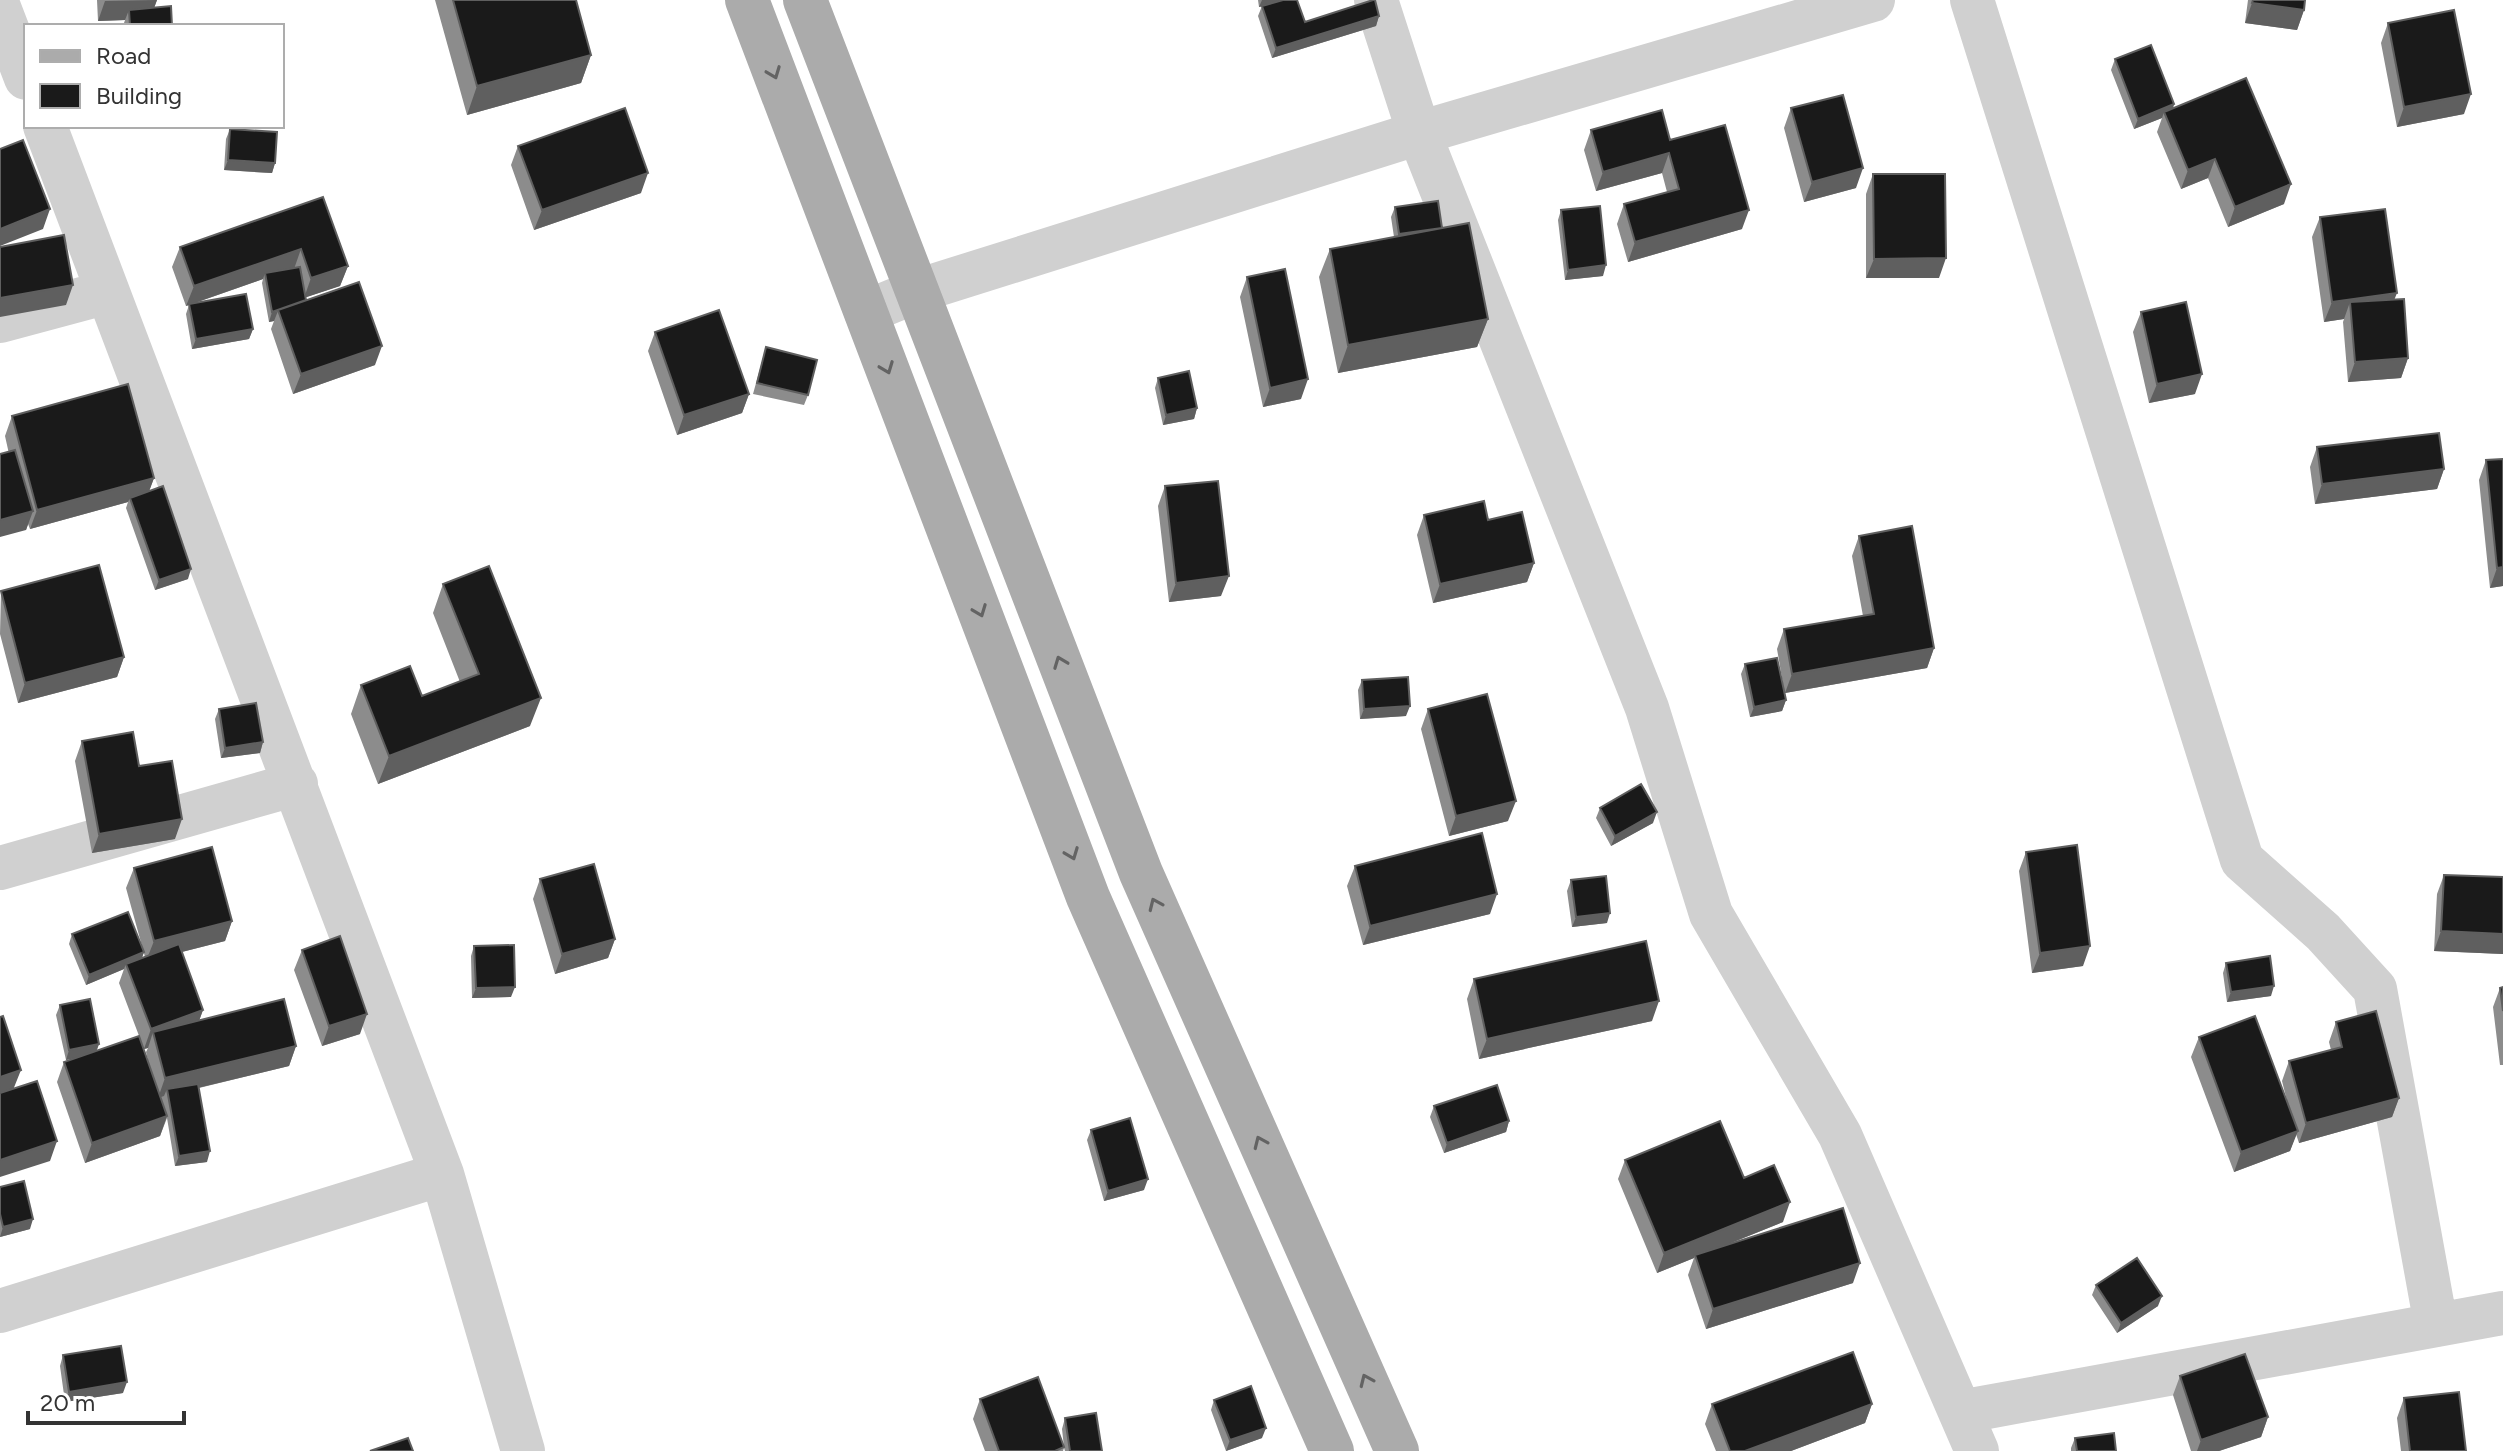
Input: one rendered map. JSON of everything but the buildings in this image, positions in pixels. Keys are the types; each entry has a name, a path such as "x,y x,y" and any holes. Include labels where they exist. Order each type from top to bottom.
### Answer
{"main road":[{"path":"747,0 1088,897 1332,1451"},
{"path":"805,0 1141,873 1397,1451"}],"street":[{"path":"1376,0 1419,133 1647,708 1711,914 1840,1135 1969,1432 2436,1325 2503,1313"},
{"path":"866,312 917,291 1419,133 1873,0"},
{"path":"1972,0 2242,860 2323,932 2375,989 2436,1325"},
{"path":"0,10 24,73"},
{"path":"46,128 442,1174 523,1451"},
{"path":"0,321 108,292"},
{"path":"0,868 296,784"},
{"path":"0,1311 442,1174"}]}
